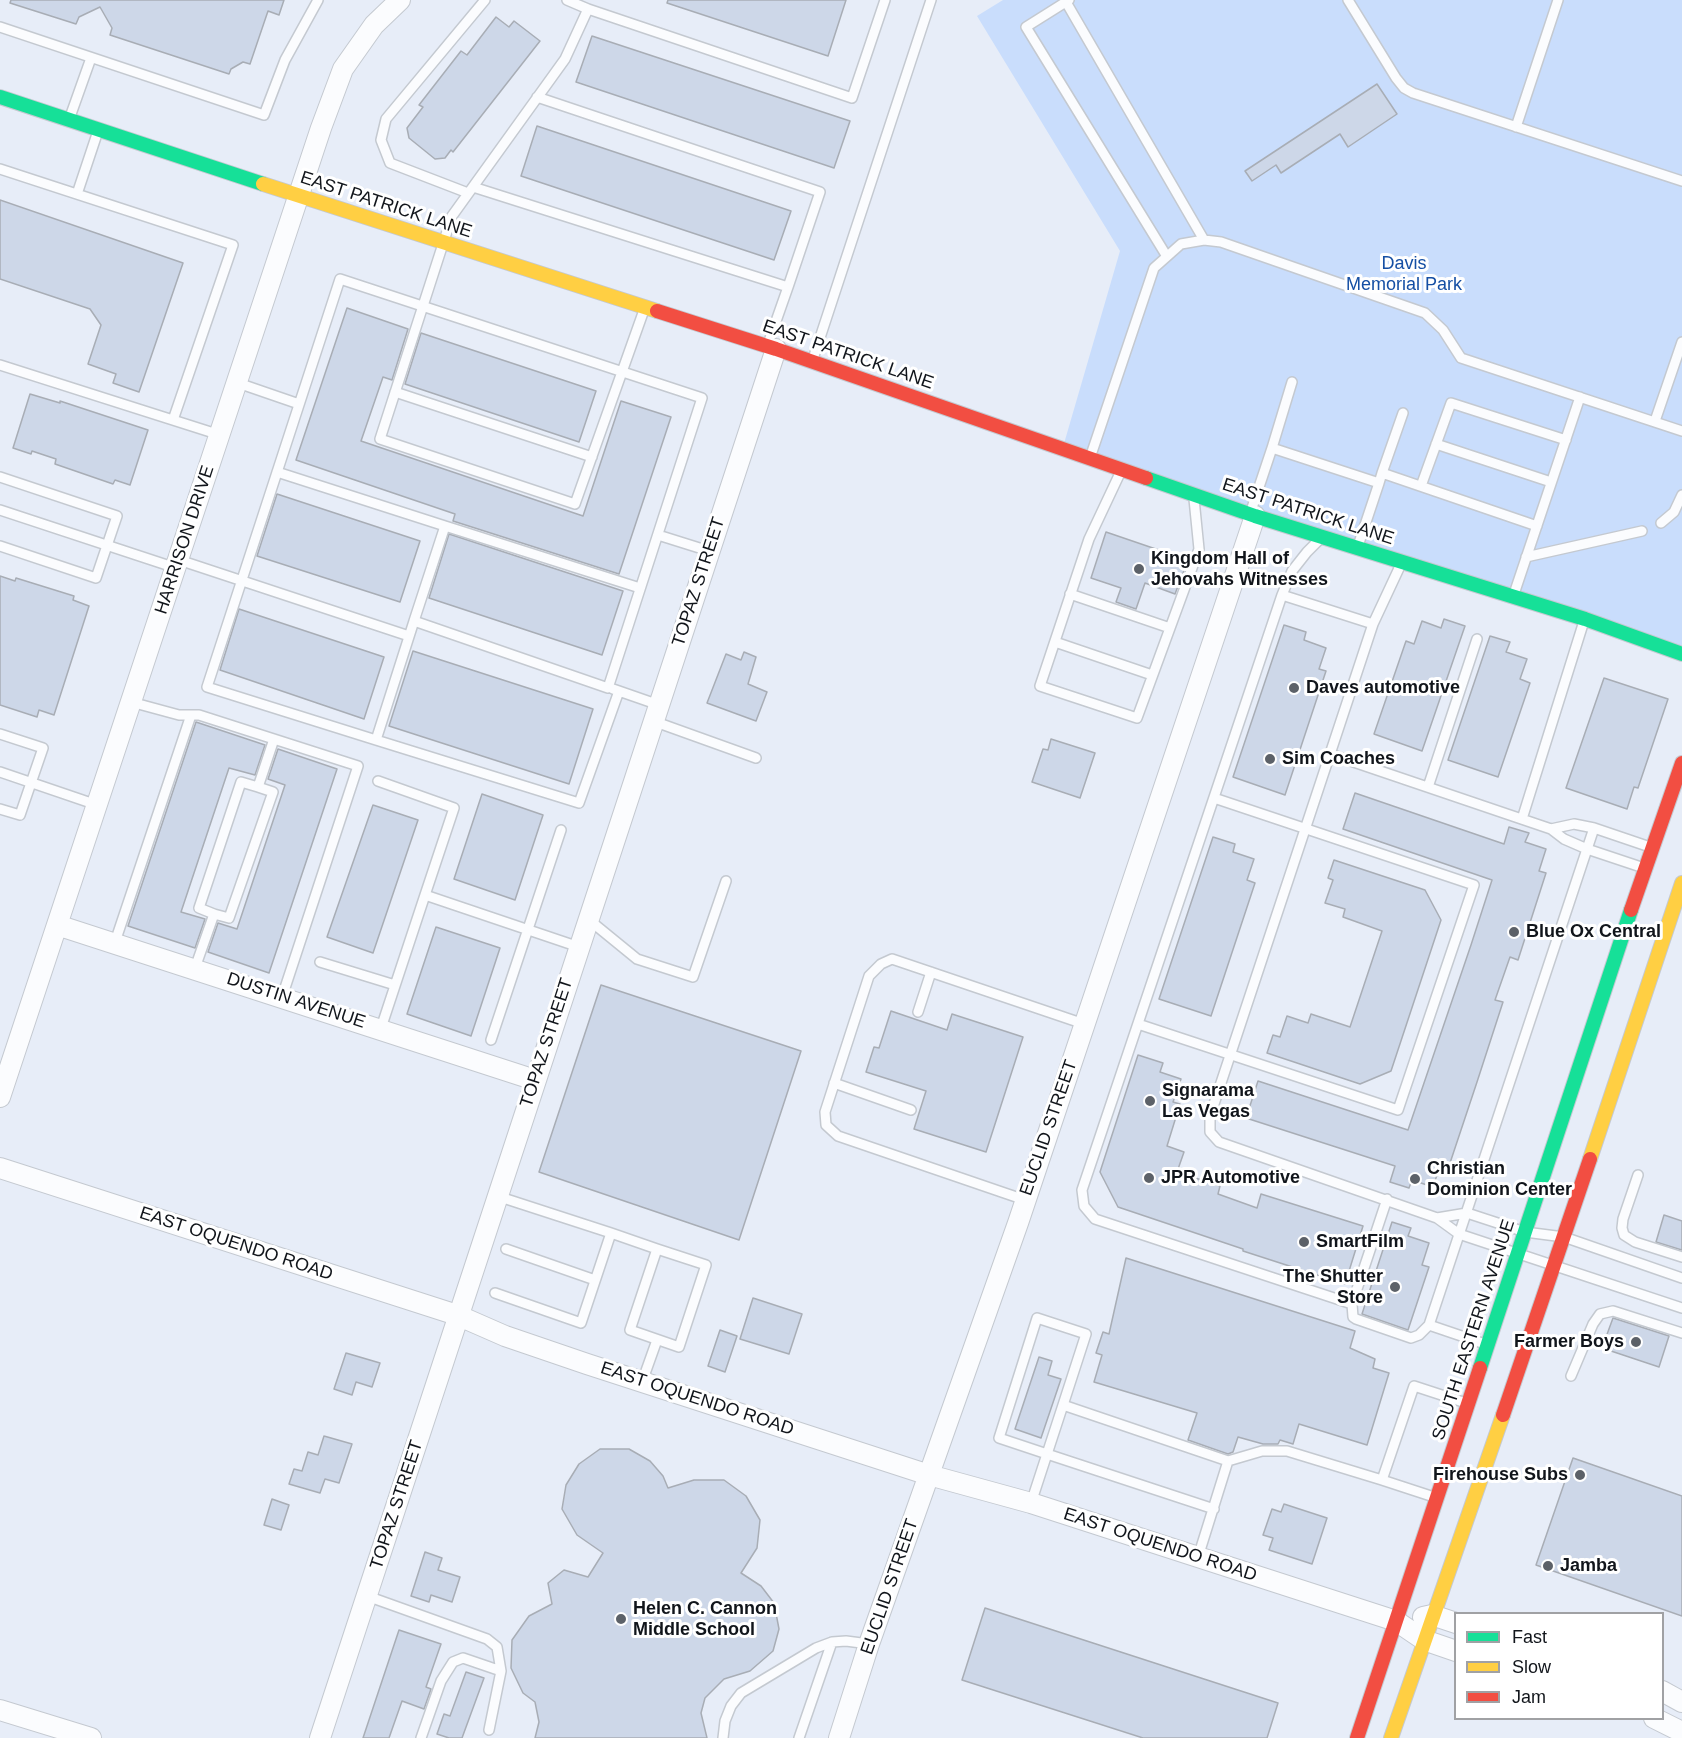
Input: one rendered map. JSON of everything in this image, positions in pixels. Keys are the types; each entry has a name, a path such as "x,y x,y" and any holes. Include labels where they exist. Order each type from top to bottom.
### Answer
{"main road":[{"name":"EAST PATRICK LANE","path":"0,97 772,348 1252,515 1585,619 1682,654"},
{"name":"SOUTH EASTERN AVENUE","path":"1357,1738 1652,847 1682,763"},
{"path":"1391,1738 1564,1237 1682,883"}],"street":[{"name":"HARRISON DRIVE","path":"0,1097 321,128 344,69 374,25 400,0"},
{"name":"TOPAZ STREET","path":"320,1738 709,551 772,348"},
{"name":"EUCLID STREET","path":"839,1738 869,1644 1025,1200 1252,515"},
{"name":"DUSTIN AVENUE","path":"57,925 381,1028 535,1080"},
{"name":"EAST OQUENDO ROAD","path":"0,1168 457,1315 505,1336 642,1382 929,1475 1031,1503 1396,1621 1424,1640 1454,1651"},
{"name":"EAST OQUENDO ROAD","path":"1396,1621 1432,1615 1454,1623"},
{"path":"1664,1692 1682,1702"},
{"path":"0,1710 91,1738"},
{"path":"1656,1720 1682,1732"}],"lane":[{"path":"0,27 264,115 285,60 318,0"},
{"path":"486,0 386,119 381,140 390,163 470,190 788,287"},
{"path":"567,0 852,98 885,0"},
{"path":"812,362 931,0"},
{"path":"1348,0 1404,88 1413,93 1682,181"},
{"path":"1516,127 1558,0"},
{"path":"1166,255 1026,27 1068,1 1204,240"},
{"path":"588,9 565,59 452,216 380,439 575,504 645,308"},
{"path":"69,119 91,58"},
{"path":"537,97 820,192 788,287 772,348"},
{"path":"77,194 99,129"},
{"path":"0,169 233,245 173,420"},
{"path":"1090,457 1154,268 1181,244 1204,240 1221,242 1425,313 1443,330 1461,358 1682,431"},
{"path":"608,688 702,398 339,279 207,687 579,803 619,692"},
{"path":"1655,421 1682,342"},
{"path":"0,364 220,435"},
{"path":"1252,515 1292,382"},
{"path":"238,383 299,404"},
{"path":"395,392 592,457"},
{"path":"1513,596 1580,397"},
{"path":"1421,486 1451,403 1566,440"},
{"path":"1357,548 1403,413"},
{"path":"1436,444 1551,483"},
{"path":"1272,448 1379,483"},
{"path":"1122,469 1089,538 1040,686 1137,718 1199,549 1194,494"},
{"path":"277,472 640,588"},
{"path":"1382,473 1537,526"},
{"path":"0,477 117,516 96,578 0,546"},
{"path":"1661,523 1674,512 1682,495"},
{"path":"0,510 107,545 242,580 409,636"},
{"path":"376,740 445,526"},
{"path":"1526,557 1642,531"},
{"path":"658,535 709,551"},
{"path":"1322,537 1292,571 1282,595 1082,1191 1084,1206 1095,1219 1352,1304"},
{"path":"1402,562 1372,624 1210,1116 1210,1132 1219,1142 1437,1218 1459,1234 1682,1308"},
{"path":"1070,594 1170,628"},
{"path":"1282,595 1372,624"},
{"path":"1522,819 1585,619"},
{"path":"414,621 619,692 656,713 756,758"},
{"path":"1428,787 1477,639"},
{"path":"1054,642 1152,675"},
{"path":"132,702 178,716 199,715 358,766 282,998"},
{"path":"115,942 190,715"},
{"path":"0,734 43,748 20,815 0,809"},
{"path":"258,787 274,739"},
{"path":"1330,754 1551,829 1564,839 1587,849 1645,868"},
{"path":"0,772 97,804"},
{"path":"378,781 454,808 381,1028"},
{"path":"241,782 273,792 229,918 214,914 199,908 241,782"},
{"path":"1138,1024 1398,1110 1474,885 1214,798"},
{"path":"1551,829 1574,824 1594,828 1652,847"},
{"path":"1387,1199 1352,1304 1353,1317 1411,1338 1419,1335 1429,1325 1594,828"},
{"path":"491,1040 561,831"},
{"path":"588,919 637,959 693,977 726,881"},
{"path":"425,895 579,947"},
{"path":"195,968 214,914"},
{"path":"1025,1200 838,1137 826,1125 825,1112 869,976 882,964 892,959 1084,1024"},
{"path":"320,962 395,985"},
{"path":"918,1012 931,972"},
{"path":"834,1083 911,1110"},
{"path":"1638,1175 1623,1219 1624,1235 1635,1242 1682,1257"},
{"path":"497,1196 657,1248 706,1265 678,1347 630,1330 657,1248"},
{"path":"1437,1218 1467,1213 1525,1232 1564,1237 1682,1278"},
{"path":"495,1293 581,1323 611,1233"},
{"path":"506,1249 596,1280"},
{"path":"1571,1376 1593,1324 1600,1314 1613,1311 1682,1333"},
{"path":"1031,1503 1047,1454 1064,1405 1086,1334 1037,1318 999,1438 1047,1454 1214,1509"},
{"path":"1429,1325 1487,1345"},
{"path":"642,1382 657,1340"},
{"path":"1382,1480 1414,1386 1468,1404"},
{"path":"1064,1405 1228,1461 1262,1451 1287,1451 1437,1498"},
{"path":"1198,1557 1228,1461"},
{"path":"367,1596 487,1639 497,1647 501,1671 489,1730"},
{"path":"723,1738 725,1721 731,1706 741,1693 816,1648 832,1642 869,1644"},
{"path":"799,1738 832,1642"},
{"path":"421,1738 441,1681 453,1662 463,1658 501,1671"}],"green space":[{"name":"Davis Memorial Park","path":"1003,0 1682,0 1682,654 1063,447 1120,251 977,16"}],"building":[{"path":"11,0 284,0 279,15 268,11 250,64 243,62 231,69 229,74 110,35 112,28 100,7 79,17 76,24 10,3"},
{"path":"668,0 846,0 828,56 667,3"},
{"path":"496,17 509,27 514,21 540,41 453,152 451,150 445,158 435,159 409,138 407,128 423,107 419,105 461,51 467,55"},
{"path":"592,36 850,121 834,168 576,82"},
{"path":"1377,84 1397,114 1348,147 1340,134 1281,173 1276,165 1252,181 1245,171"},
{"path":"537,126 791,211 774,260 521,176"},
{"path":"0,200 183,263 139,392 113,383 116,374 88,364 101,325 90,309 0,279"},
{"path":"347,308 408,329 392,380 383,377 361,441 583,516 621,401 671,417 619,574 453,521 455,514 296,460"},
{"path":"421,333 596,391 579,442 405,384"},
{"path":"30,394 60,403 60,401 148,430 130,485 115,480 113,484 55,464 56,459 32,451 31,454 13,448"},
{"path":"277,494 420,541 400,602 257,556"},
{"name":"Kingdom Hall of Jehovahs Witnesses","path":"1106,532 1188,560 1175,594 1145,583 1136,609 1116,602 1121,588 1091,578"},
{"path":"449,534 623,591 602,655 429,598"},
{"path":"0,576 15,581 16,578 74,596 73,600 89,606 54,715 39,710 37,717 0,705"},
{"path":"239,609 384,657 364,719 220,670"},
{"path":"1444,619 1465,626 1422,751 1374,734 1406,641 1414,644 1422,621 1441,628"},
{"path":"1284,625 1306,632 1304,640 1326,648 1319,669 1326,671 1285,795 1233,777"},
{"path":"1490,636 1510,642 1506,652 1527,659 1520,679 1530,683 1498,777 1448,760"},
{"path":"413,651 593,709 569,784 389,726"},
{"path":"744,652 756,657 748,684 767,692 756,721 707,703 726,654 741,660"},
{"path":"1604,678 1668,699 1638,788 1634,787 1627,809 1566,788"},
{"path":"196,722 265,745 255,775 229,768 181,912 205,919 195,948 128,926"},
{"path":"1051,739 1095,753 1080,798 1032,782 1043,749 1048,750"},
{"path":"278,749 337,769 269,973 208,952 218,923 237,929 285,785 268,779"},
{"path":"1355,793 1504,844 1509,827 1529,833 1525,842 1546,849 1539,871 1546,873 1518,960 1510,957 1495,1000 1503,1002 1448,1169 1440,1166 1433,1187 1412,1180 1409,1188 1390,1182 1395,1166 1246,1118 1258,1081 1408,1130 1471,945 1492,880 1343,829"},
{"path":"482,794 543,815 515,900 454,879"},
{"path":"373,805 418,820 373,953 327,937"},
{"path":"1213,837 1235,844 1233,852 1254,859 1247,880 1255,883 1211,1016 1159,999"},
{"path":"1334,860 1425,890 1441,920 1391,1071 1360,1084 1267,1053 1273,1035 1280,1037 1287,1016 1308,1023 1311,1014 1350,1027 1382,931 1343,917 1345,909 1325,903 1333,880 1328,878"},
{"path":"436,927 500,948 471,1036 407,1014"},
{"path":"601,985 801,1051 739,1240 539,1172"},
{"path":"891,1011 947,1030 952,1014 1023,1037 986,1152 914,1129 926,1091 866,1072 874,1047 879,1048"},
{"path":"1138,1055 1163,1063 1160,1072 1181,1079 1173,1102 1180,1104 1167,1146 1184,1152 1177,1172 1220,1186 1218,1194 1257,1208 1261,1194 1363,1226 1345,1284 1118,1207 1100,1172"},
{"path":"1664,1215 1682,1221 1682,1250 1656,1242"},
{"path":"1392,1222 1411,1228 1408,1236 1429,1243 1422,1265 1429,1267 1408,1330 1362,1314"},
{"path":"1126,1258 1355,1331 1350,1348 1375,1359 1373,1368 1389,1373 1367,1445 1299,1424 1293,1444 1280,1440 1278,1444 1263,1444 1238,1437 1233,1452 1228,1454 1188,1440 1197,1413 1094,1382 1102,1355 1096,1353 1103,1332 1109,1334"},
{"path":"753,1298 802,1314 789,1354 740,1339"},
{"name":"Farmer Boys","path":"1613,1318 1669,1336 1659,1367 1602,1348"},
{"path":"720,1330 737,1336 725,1372 708,1366"},
{"path":"346,1353 380,1363 372,1387 356,1382 352,1395 334,1389"},
{"path":"1039,1357 1052,1361 1048,1375 1061,1379 1041,1438 1015,1429"},
{"path":"324,1436 352,1444 339,1483 325,1479 320,1493 289,1484 294,1469 302,1471 308,1452 318,1455"},
{"path":"600,1449 629,1449 650,1461 663,1476 668,1488 694,1480 724,1480 746,1496 760,1520 757,1548 741,1573 761,1586 774,1603 779,1629 773,1651 750,1671 724,1679 705,1698 701,1713 707,1738 535,1738 539,1722 535,1702 523,1693 511,1668 512,1640 529,1616 552,1604 548,1583 564,1570 588,1577 603,1553 577,1535 562,1509 566,1485 579,1464"},
{"path":"1573,1458 1682,1496 1682,1616 1536,1565"},
{"path":"272,1499 289,1505 281,1530 264,1525"},
{"path":"1284,1504 1327,1518 1312,1564 1269,1550 1273,1538 1263,1535 1272,1509 1281,1512"},
{"path":"425,1552 442,1558 438,1570 460,1577 452,1602 431,1595 429,1602 411,1596"},
{"path":"985,1608 1278,1703 1267,1738 1143,1738 962,1680"},
{"path":"399,1630 441,1644 426,1687 431,1689 424,1709 402,1701 389,1738 363,1738"},
{"path":"466,1672 484,1678 462,1738 449,1738 437,1734 444,1714 450,1716"}],"traffic: fast":[{"path":"0,97 263,184"},
{"path":"1146,478 1255,516 1585,619 1682,654"},
{"path":"1480,1368 1631,910"}],"traffic: slow":[{"path":"263,184 657,311"},
{"path":"1590,1159 1682,883"},
{"path":"1391,1738 1503,1415"}],"traffic: jam":[{"path":"657,311 776,349 1146,478"},
{"path":"1631,910 1682,763"},
{"path":"1503,1415 1590,1159"},
{"path":"1357,1738 1480,1368"}],"place":[{"name":"Kingdom Hall of Jehovahs Witnesses","path":"1139,569"},
{"name":"Daves automotive","path":"1294,688"},
{"name":"Sim Coaches","path":"1270,759"},
{"name":"Blue Ox Central","path":"1514,932"},
{"name":"Signarama Las Vegas","path":"1150,1101"},
{"name":"JPR Automotive","path":"1149,1178"},
{"name":"Christian Dominion Center","path":"1415,1179"},
{"name":"SmartFilm","path":"1304,1242"},
{"name":"The Shutter Store","path":"1395,1287"},
{"name":"Farmer Boys","path":"1636,1342"},
{"name":"Firehouse Subs","path":"1580,1475"},
{"name":"Jamba","path":"1548,1566"},
{"name":"Helen C. Cannon Middle School","path":"621,1619"}]}
